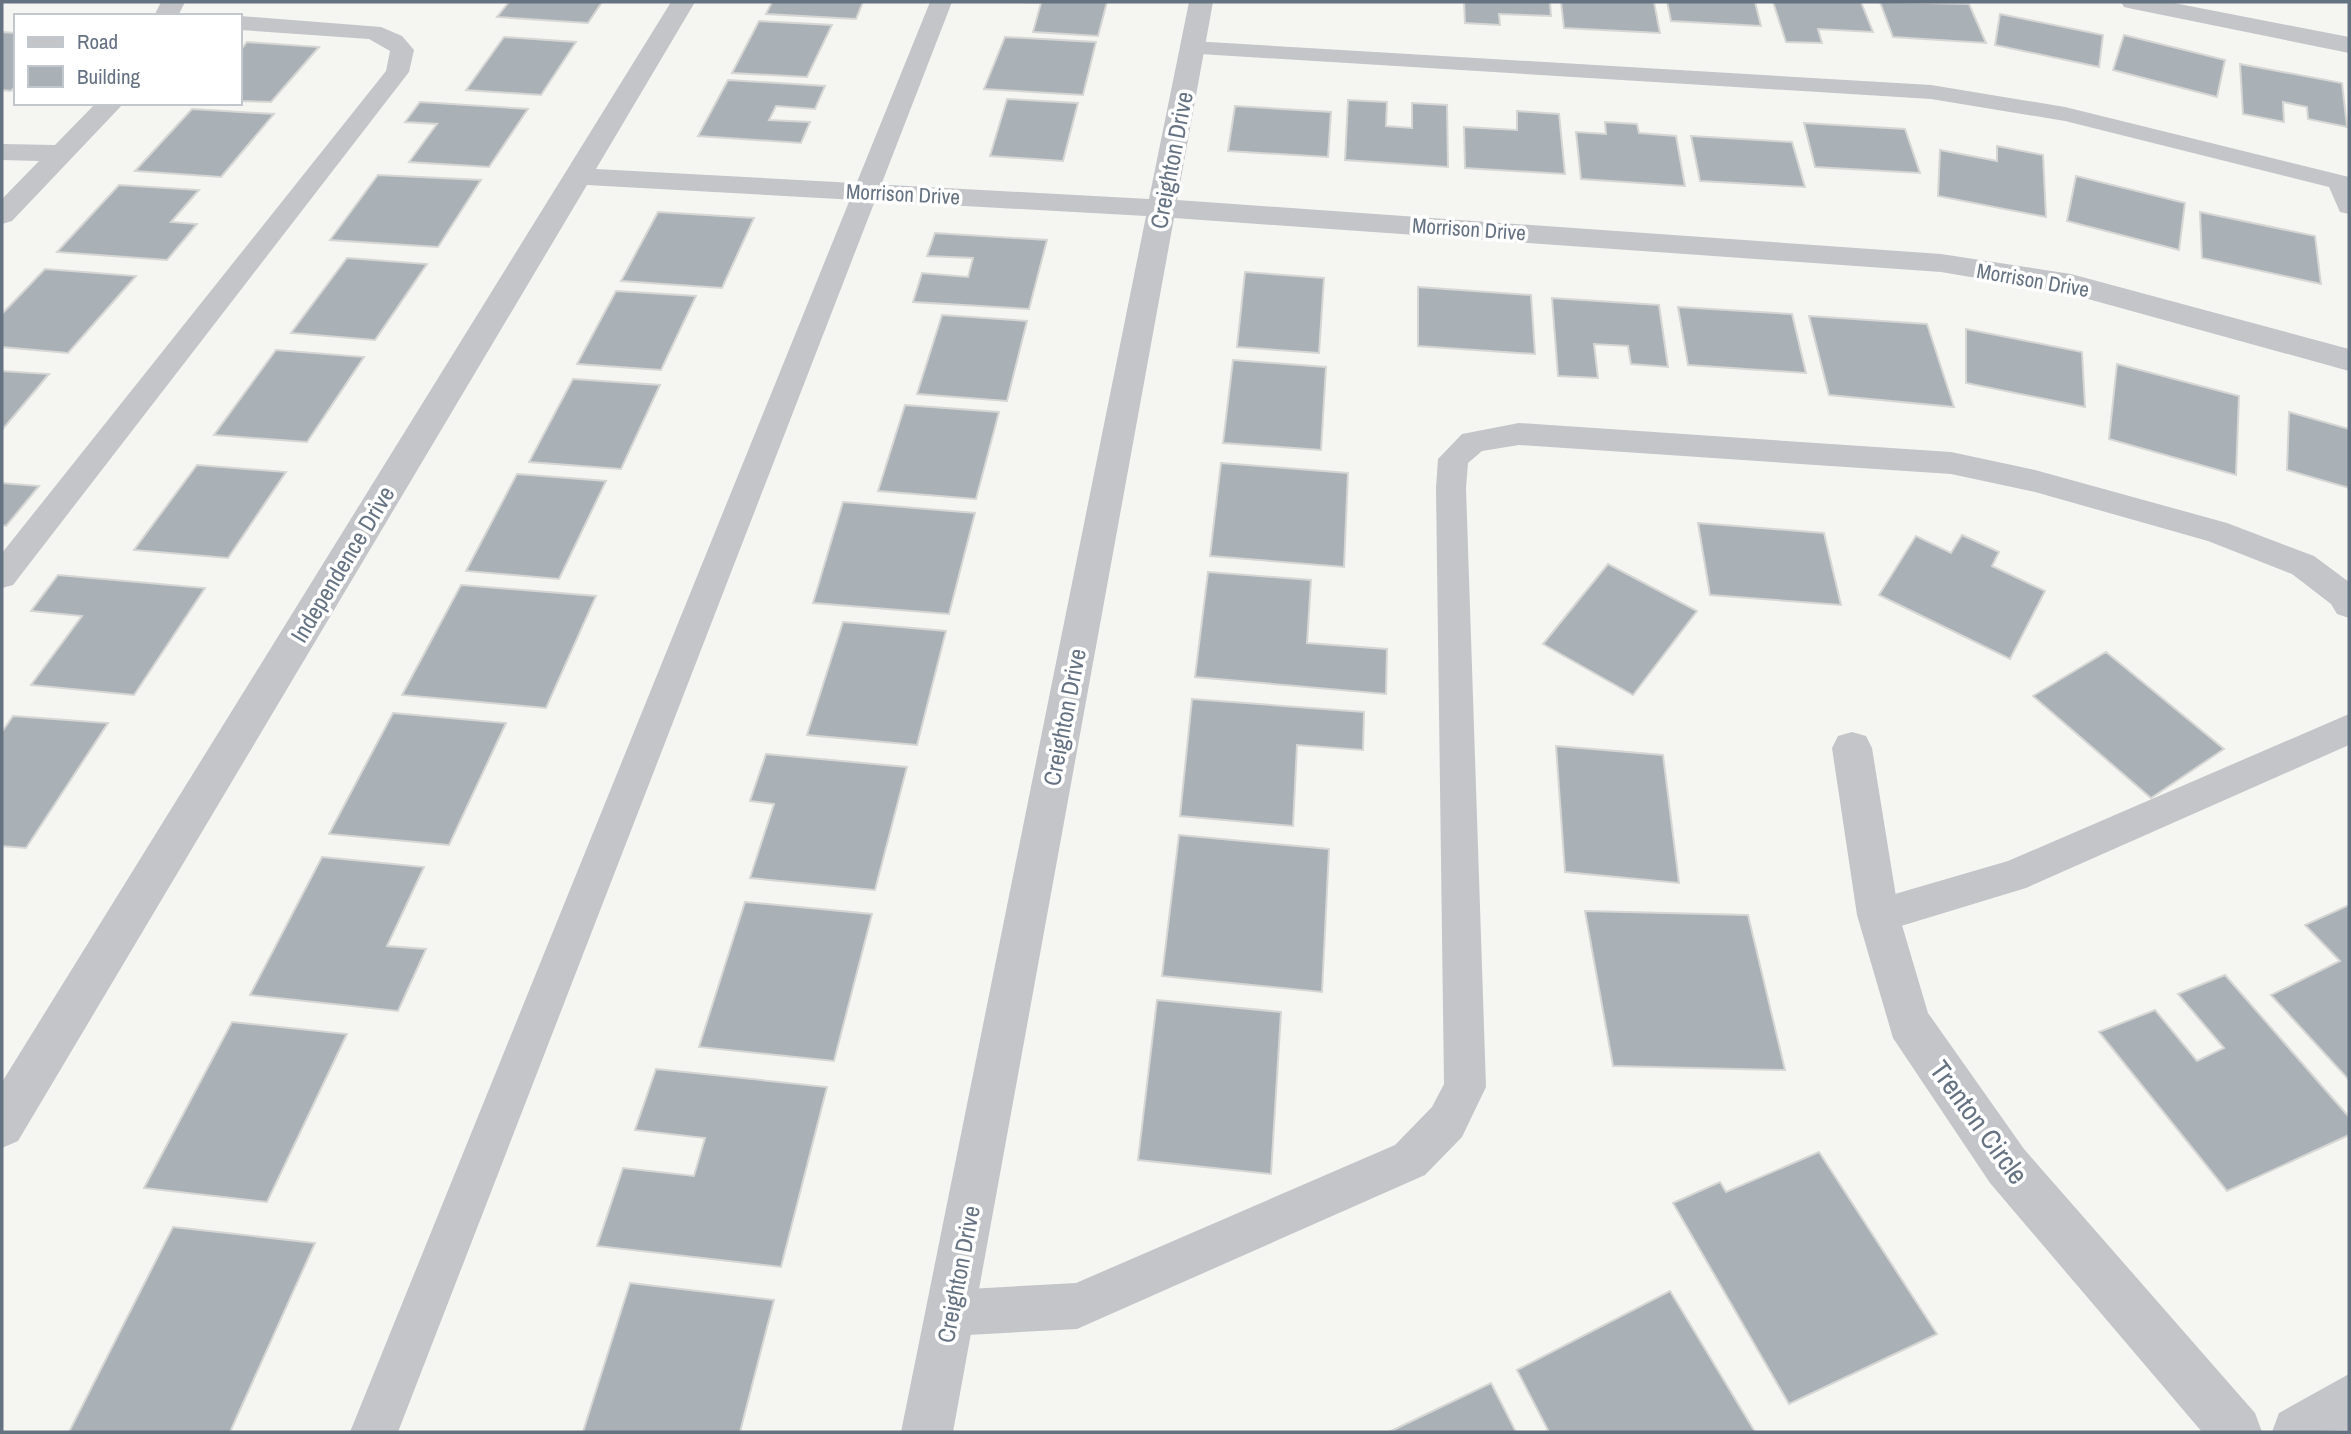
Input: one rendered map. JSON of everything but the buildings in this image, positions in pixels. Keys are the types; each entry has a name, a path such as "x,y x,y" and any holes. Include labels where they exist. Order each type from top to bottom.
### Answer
{"street":[{"name":"Independence Drive","path":"2,1125 683,2"},
{"name":"Creighton Drive","path":"928,1432 1201,2"},
{"path":"2133,2 2349,45"},
{"path":"2,215 109,105"},
{"path":"2,152 63,153"},
{"name":"Morrison Drive","path":"577,176 1161,208 1941,263 2071,284 2349,360"},
{"name":"Trenton Circle","path":"1852,748 1878,915 1909,1023 2007,1166 2236,1432"},
{"path":"2298,1432 2349,1400"}],"lane":[{"path":"374,1432 941,2"},
{"path":"2,576 397,72 402,50 394,41 373,33 242,23"},
{"path":"1192,48 1931,92 2065,114 2340,182 2349,206"},
{"path":"950,1313 1077,1306 1410,1160 1447,1122 1465,1087 1451,488 1453,459 1473,442 1519,434 1951,463 2035,481 2216,531 2303,565 2343,595 2349,605"},
{"path":"1878,915 2013,876 2349,729"}]}
